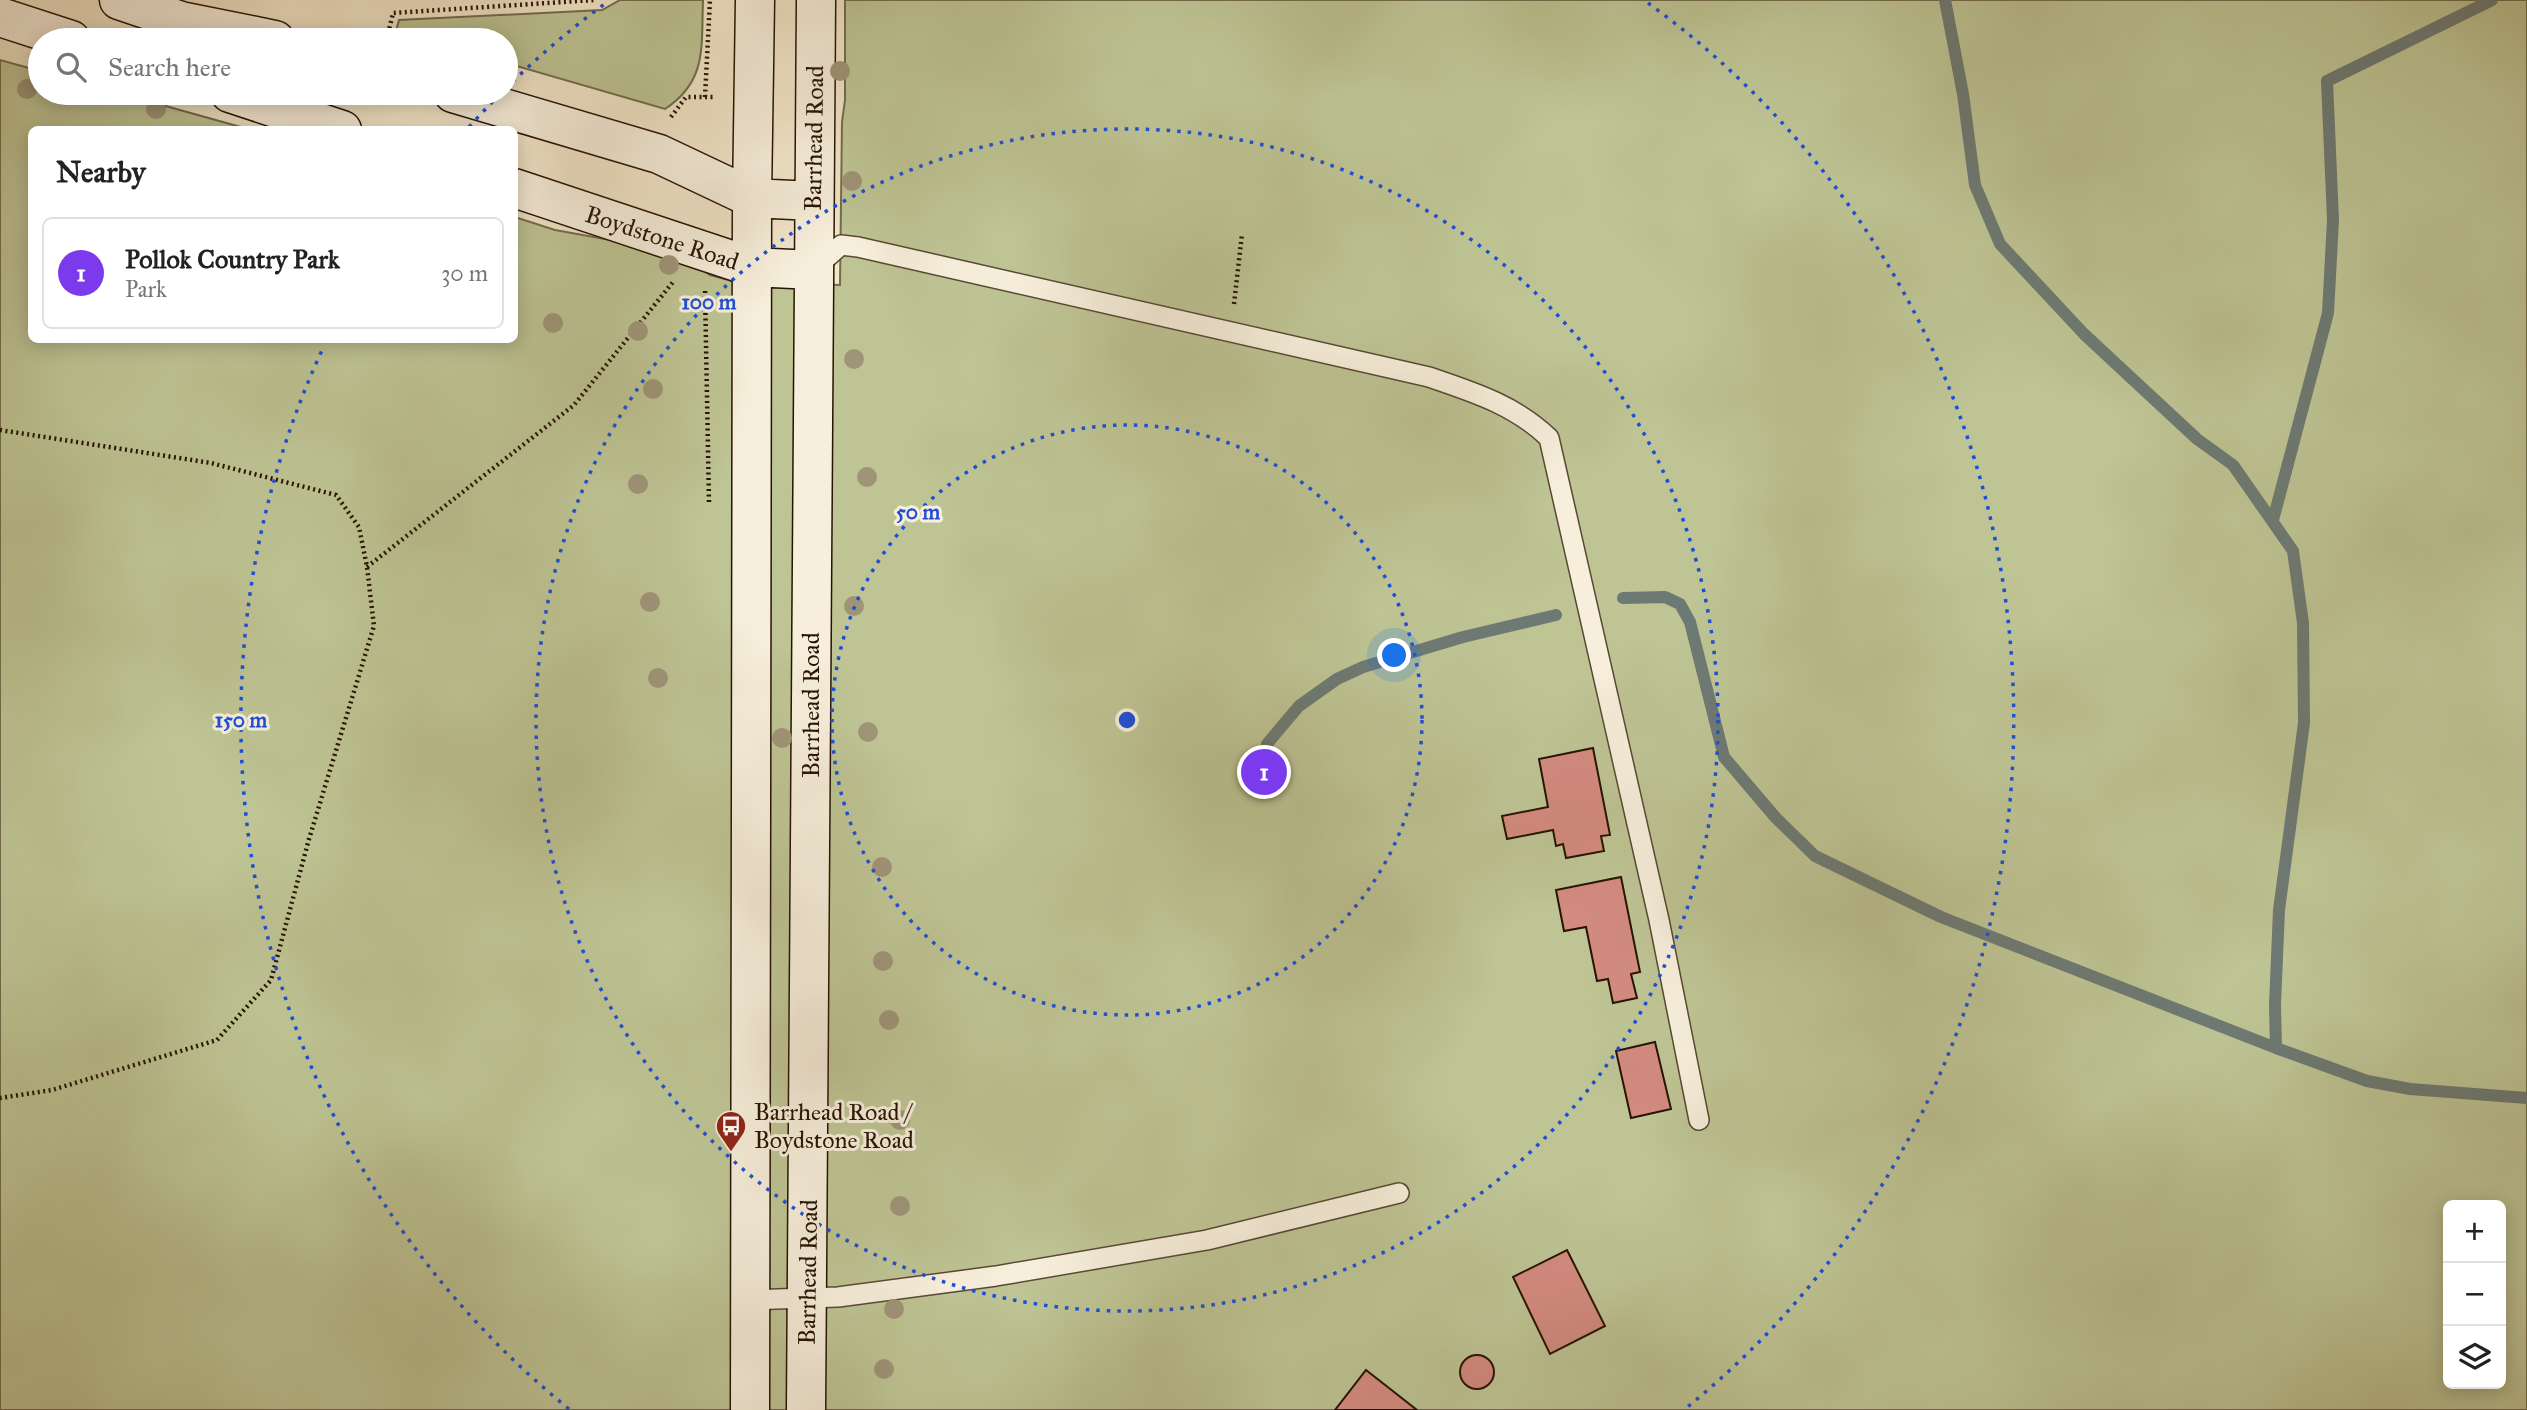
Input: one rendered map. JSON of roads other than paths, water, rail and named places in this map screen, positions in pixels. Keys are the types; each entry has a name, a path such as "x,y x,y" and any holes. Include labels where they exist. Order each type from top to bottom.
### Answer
{"main road":[{"path":"119,0 181,21 216,28"},
{"path":"750,1410 752,198 755,0"},
{"name":"Barrhead Road","path":"806,1410 816,0"},
{"path":"0,17 34,28"},
{"path":"266,105 330,126"},
{"path":"494,105 659,154 752,198 813,201"},
{"name":"Boydstone Road","path":"518,189 752,267 813,270"},
{"path":"751,889 811,890"}],"lane":[{"path":"813,270 841,244 1429,377 1490,398 1533,423 1549,438 1660,920 1699,1120"},
{"path":"750,1300 838,1297 996,1276 1207,1240 1399,1193"}],"waterway":[{"path":"1945,0 1963,94 1975,185 2000,244 2084,334 2197,439 2233,465 2293,551 2303,623 2304,723 2279,910 2276,1048"},
{"path":"2273,520 2328,313 2333,220 2327,81 2492,0"},
{"path":"1623,598 1665,597 1680,604 1690,622 1724,757 1776,818 1815,856 1941,917 2367,1081 2410,1089 2527,1098"},
{"path":"1267,744 1299,706 1337,679 1363,667 1463,637 1556,615"}],"place":[{"name":"Pollok Country Park","path":"1264,772"},
{"name":"Barrhead Road / Boydstone Road","path":"731,1153"}]}
